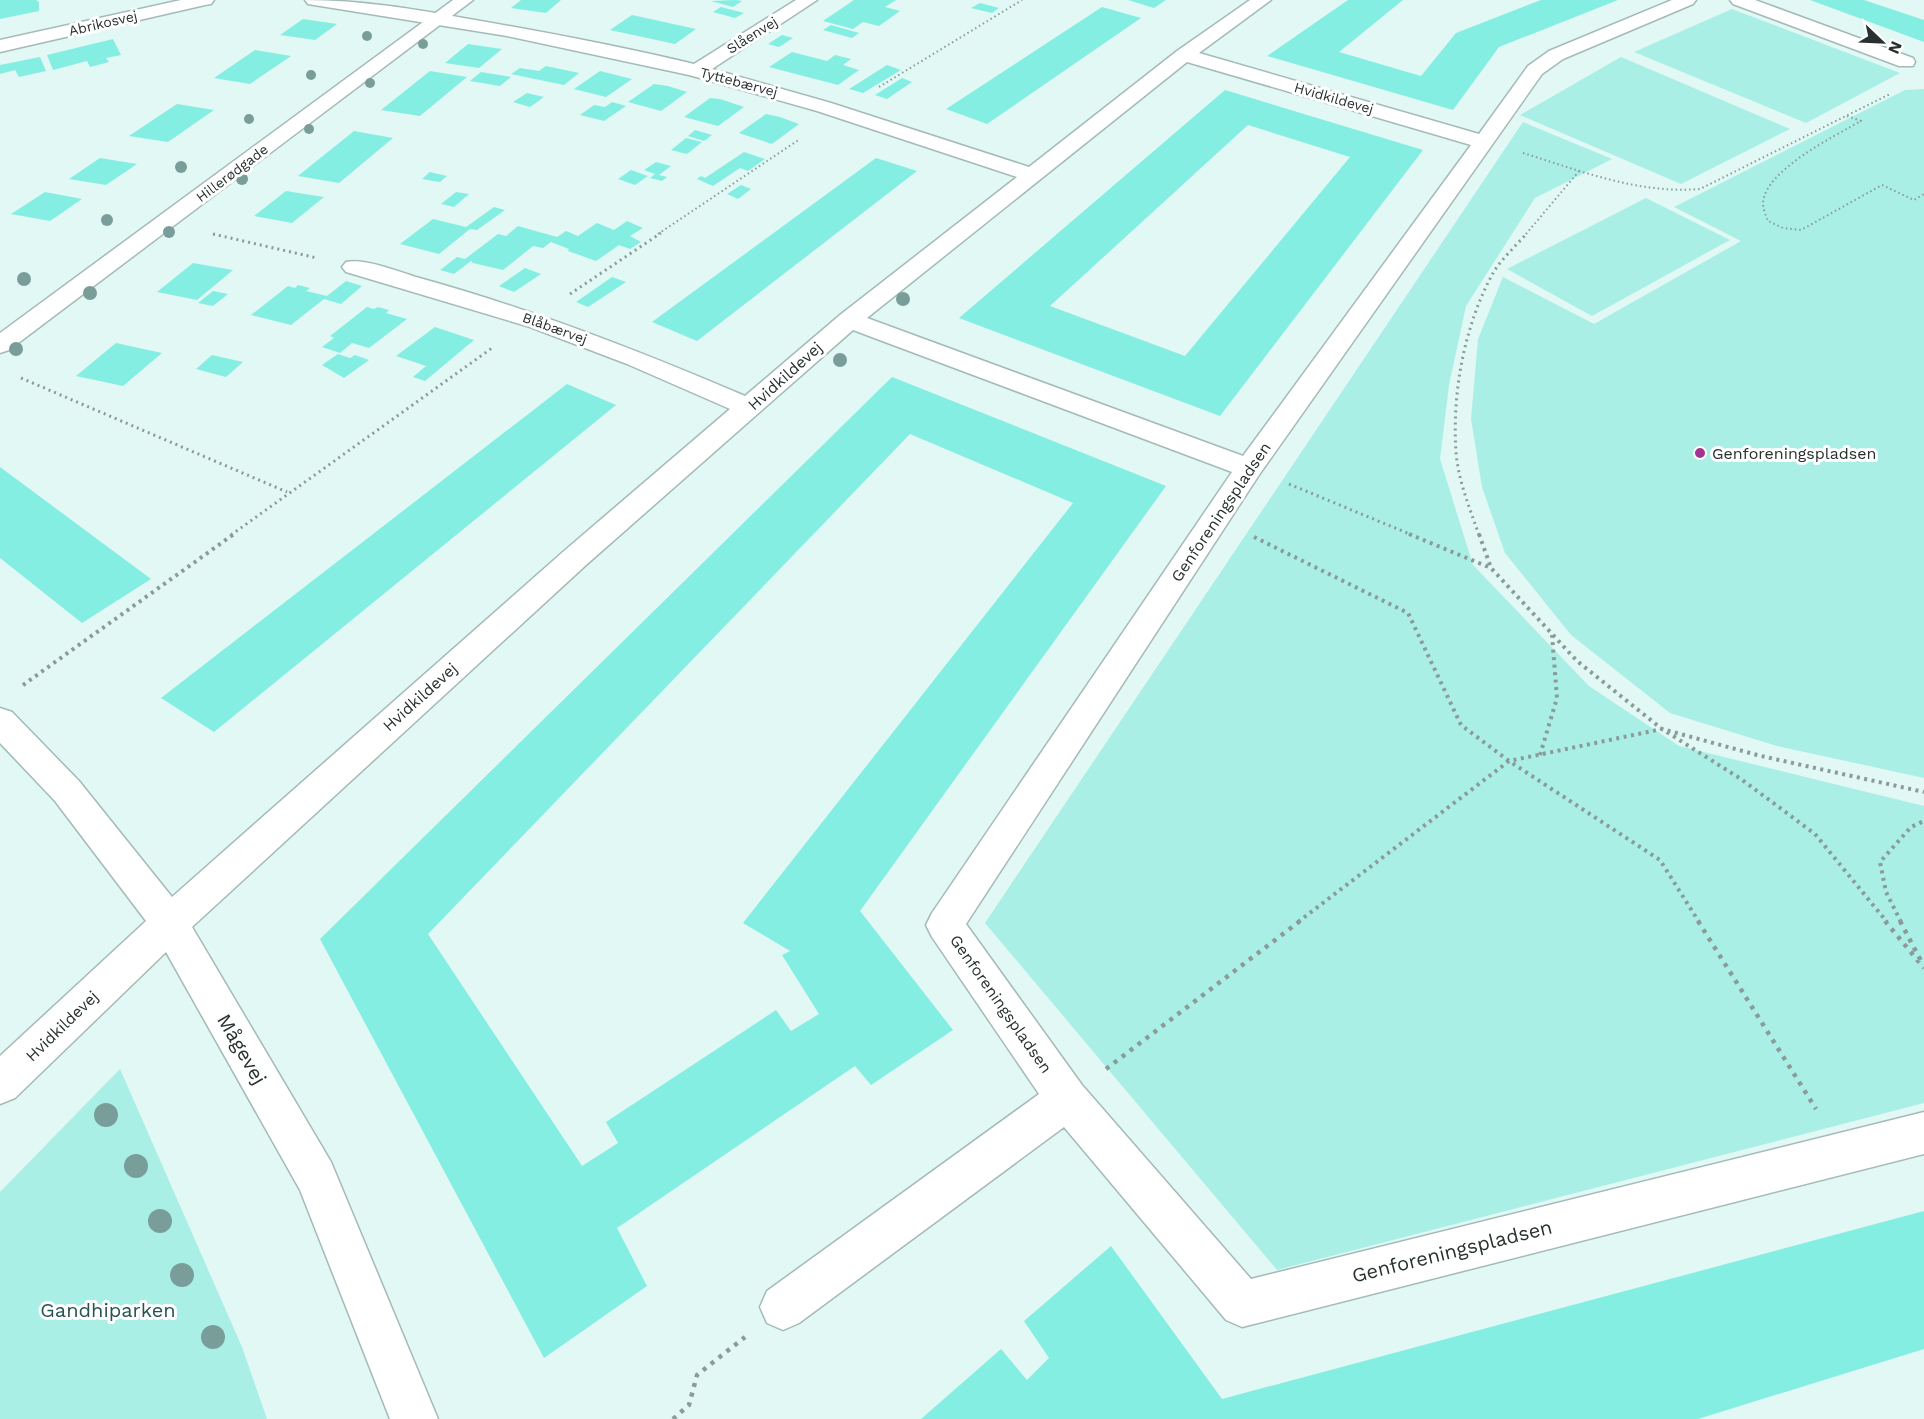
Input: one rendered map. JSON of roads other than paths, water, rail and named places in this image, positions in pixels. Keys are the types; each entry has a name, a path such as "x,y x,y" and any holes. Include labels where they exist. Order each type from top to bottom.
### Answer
{"street":[{"name":"Abrikosvej","path":"0,46 205,0"},
{"path":"314,0 415,15"},
{"name":"Hillerødgade","path":"174,190 415,15 464,0"},
{"name":"Slåenvej","path":"696,71 808,0"},
{"name":"Hvidkildevej","path":"0,1084 170,923 566,566 849,320 1184,55 1262,0"},
{"name":"Genforeningspladsen","path":"1687,0 1556,55 1535,70 1250,468 945,925 1068,1099 1242,1304 1924,1133"},
{"path":"1739,0 1906,63"},
{"path":"87,8 96,25"},
{"name":"Hillerødgade","path":"0,345 166,223 437,9"},
{"name":"Tyttebærvej","path":"437,9 789,95 1032,175"},
{"name":"Hvidkildevej","path":"1184,55 1484,142"},
{"name":"Blåbærvej","path":"354,267 447,292 532,320 599,344 750,408"},
{"path":"849,320 1250,468"},
{"name":"Mågevej","path":"0,721 67,791 170,923 316,1177 414,1419"},
{"path":"783,1307 1068,1099"}],"place":[{"name":"Genforeningspladsen","path":"1700,453"}],"park label":[{"name":"Gandhiparken","path":"108,1310"}]}
